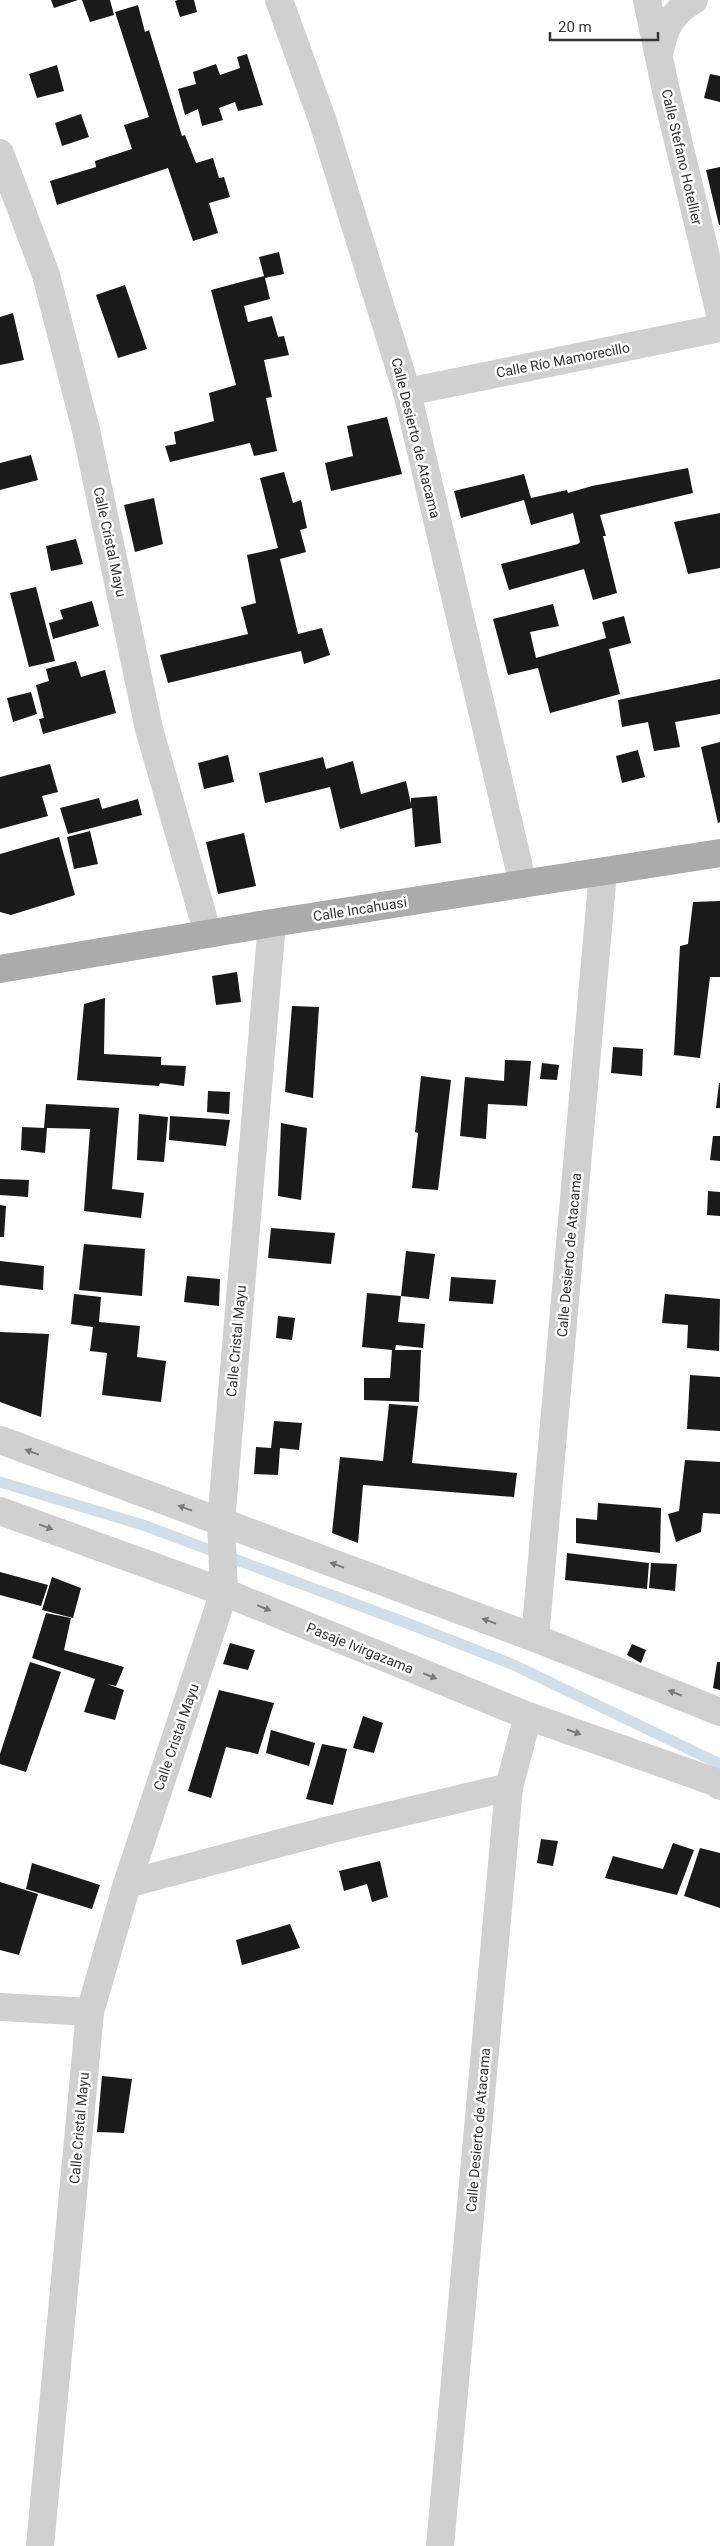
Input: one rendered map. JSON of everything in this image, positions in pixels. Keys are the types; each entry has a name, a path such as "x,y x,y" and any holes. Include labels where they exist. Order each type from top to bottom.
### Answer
{"main road":[{"name":"Calle Incahuasi","path":"0,969 272,923 720,853"}],"street":[{"name":"Calle Desierto de Atacama","path":"279,0 322,119 407,392 523,884"},
{"name":"Calle Stefano Hotellier","path":"647,0 720,314"},
{"path":"659,56 664,30 682,7 694,0"},
{"name":"Calle Cristal Mayu","path":"0,153 46,275 86,430 149,729 208,934"},
{"name":"Calle Río Mamorecillo","path":"407,392 720,328"},
{"name":"Calle Desierto de Atacama","path":"535,1638 603,872"},
{"name":"Calle Cristal Mayu","path":"40,2546 90,2012 127,1884 224,1592 221,1522 272,923"},
{"path":"0,1440 535,1638 720,1712"},
{"name":"Pasaje Ivirgazama","path":"0,1510 224,1592 528,1716 714,1782 720,1786"},
{"name":"Calle Desierto de Atacama","path":"440,2546 509,1787 528,1716"},
{"path":"127,1884 333,1829 509,1787"},
{"path":"0,2007 90,2012"}],"building":[{"path":"51,0 78,0 54,8"},
{"path":"82,0 110,0 114,15 90,22"},
{"path":"194,0 197,12 180,17 175,1"},
{"path":"138,5 145,32 149,30 182,136 185,135 196,163 213,158 219,178 224,177 230,197 209,203 218,233 193,241 168,168 57,205 50,181 96,167 95,161 132,149 124,125 149,117 115,12"},
{"path":"247,54 263,105 238,111 235,102 219,108 223,120 202,126 198,109 185,115 178,89 196,84 193,72 216,64 220,75 240,68 237,57"},
{"path":"57,65 64,91 37,98 29,74"},
{"path":"710,74 720,76 720,102 704,98"},
{"path":"81,114 89,137 62,146 55,123"},
{"path":"720,167 720,225 719,225 706,170"},
{"path":"279,252 284,274 265,278 270,299 244,306 248,322 272,316 278,337 284,336 289,355 264,360 272,397 266,398 277,451 254,456 250,443 170,462 165,446 176,444 174,432 214,421 209,393 236,385 211,290 264,276 259,257"},
{"path":"125,285 147,349 118,358 96,295"},
{"path":"13,313 24,360 0,365 0,317"},
{"path":"387,417 402,474 331,491 325,463 353,456 347,426"},
{"path":"31,455 38,480 0,490 0,463"},
{"path":"688,468 693,493 600,515 606,536 603,536 617,593 593,600 584,569 509,590 501,564 578,544 580,542 573,513 531,525 524,500 461,518 454,491 524,474 531,498 567,490 568,493 592,486"},
{"path":"284,472 293,503 301,500 307,528 300,530 306,552 280,559 298,634 322,628 330,655 304,664 301,651 168,683 160,655 248,634 241,607 256,603 247,555 278,548 260,478"},
{"path":"154,498 163,544 135,552 124,505"},
{"path":"720,513 720,568 688,574 674,522"},
{"path":"76,539 83,564 51,571 46,546"},
{"path":"36,587 55,661 29,667 10,593"},
{"path":"92,601 99,626 53,639 49,623 63,619 60,610"},
{"path":"553,604 559,626 530,632 536,658 606,638 602,622 624,616 631,643 609,649 620,694 550,713 538,668 508,675 493,619"},
{"path":"76,661 81,677 105,670 116,713 43,734 39,719 44,718 36,685 49,681 46,669"},
{"path":"720,679 720,714 675,722 680,747 654,751 648,722 622,727 618,700"},
{"path":"31,692 37,714 13,722 7,698"},
{"path":"720,742 720,822 718,823 701,747"},
{"path":"638,750 645,777 622,783 616,756"},
{"path":"228,755 234,782 204,789 198,763"},
{"path":"323,757 326,769 353,761 361,794 406,781 411,804 411,798 437,796 441,843 415,847 412,808 340,829 330,787 265,803 259,773"},
{"path":"50,764 58,792 42,796 48,816 0,829 0,777"},
{"path":"99,798 102,809 138,799 142,815 68,834 60,808"},
{"path":"90,831 98,864 74,869 67,837"},
{"path":"244,833 256,886 218,894 206,842"},
{"path":"59,837 75,895 11,915 0,912 0,854"},
{"path":"720,901 720,977 710,977 700,1058 674,1055 680,946 688,944 693,902"},
{"path":"237,972 241,1002 216,1005 212,976"},
{"path":"105,998 104,1054 161,1057 161,1065 186,1066 184,1086 160,1083 159,1086 77,1080 84,1004"},
{"path":"292,1006 319,1007 313,1098 285,1092"},
{"path":"613,1047 643,1049 642,1076 611,1073"},
{"path":"505,1060 531,1061 527,1106 488,1104 486,1139 460,1136 465,1077 504,1081"},
{"path":"542,1063 559,1065 557,1080 540,1079"},
{"path":"421,1076 451,1080 438,1190 412,1188 418,1133 415,1132"},
{"path":"719,1083 720,1108 716,1108"},
{"path":"208,1091 230,1092 229,1114 207,1112"},
{"path":"46,1104 119,1108 112,1189 144,1193 141,1218 84,1211 90,1129 47,1128 45,1153 21,1150 22,1127 44,1128"},
{"path":"139,1114 168,1117 164,1162 137,1160"},
{"path":"170,1116 230,1120 226,1146 169,1140"},
{"path":"281,1123 307,1128 301,1200 278,1196"},
{"path":"713,1136 720,1136 720,1161 710,1160"},
{"path":"0,1179 29,1180 28,1197 0,1195"},
{"path":"708,1191 720,1192 720,1216 707,1215"},
{"path":"0,1205 6,1206 4,1237 0,1237"},
{"path":"271,1228 335,1233 331,1264 268,1258"},
{"path":"84,1244 145,1249 142,1296 79,1290"},
{"path":"406,1251 435,1254 429,1299 401,1296"},
{"path":"0,1261 44,1266 43,1290 0,1285"},
{"path":"187,1276 220,1279 219,1306 184,1302"},
{"path":"451,1277 496,1280 493,1304 449,1301"},
{"path":"367,1293 401,1296 398,1322 425,1324 423,1348 396,1345 395,1350 421,1350 419,1402 364,1400 364,1378 390,1378 392,1350 362,1347"},
{"path":"74,1294 101,1297 99,1322 140,1326 137,1357 166,1361 161,1402 102,1395 107,1353 90,1351 93,1327 71,1324"},
{"path":"665,1294 720,1299 719,1351 687,1348 688,1325 662,1323"},
{"path":"278,1316 295,1318 292,1340 276,1338"},
{"path":"0,1332 49,1334 41,1417 0,1402"},
{"path":"690,1375 720,1377 720,1431 687,1429"},
{"path":"389,1404 418,1406 412,1463 517,1473 514,1497 363,1485 358,1543 332,1533 340,1457 383,1461"},
{"path":"274,1421 302,1423 299,1450 280,1448 278,1475 254,1474 256,1447 271,1448"},
{"path":"685,1460 720,1462 720,1514 703,1513 701,1532 676,1542 668,1514 679,1511"},
{"path":"598,1503 661,1508 660,1553 576,1543 576,1518 597,1520"},
{"path":"567,1553 649,1563 647,1589 565,1580"},
{"path":"651,1563 677,1564 675,1591 649,1588"},
{"path":"0,1572 48,1585 41,1606 0,1595"},
{"path":"52,1577 81,1588 73,1618 42,1610"},
{"path":"46,1613 71,1618 64,1650 124,1667 116,1686 107,1684 124,1690 115,1720 84,1712 95,1679 32,1658"},
{"path":"230,1643 255,1650 248,1670 223,1664"},
{"path":"632,1644 646,1650 641,1663 627,1655"},
{"path":"30,1662 61,1672 26,1772 0,1764 0,1754"},
{"path":"717,1662 720,1662 720,1690 713,1688"},
{"path":"219,1690 274,1703 258,1754 226,1747 211,1798 188,1791"},
{"path":"363,1716 383,1723 374,1753 353,1748"},
{"path":"271,1730 315,1743 309,1766 266,1753"},
{"path":"322,1744 347,1749 333,1805 306,1799"},
{"path":"541,1839 558,1841 553,1866 537,1863"},
{"path":"673,1843 694,1850 677,1895 605,1878 613,1856 663,1869"},
{"path":"700,1848 720,1853 720,1908 684,1896"},
{"path":"380,1861 388,1897 372,1902 367,1884 344,1891 339,1871"},
{"path":"32,1863 100,1885 92,1909 26,1889"},
{"path":"0,1882 38,1894 19,1955 0,1950"},
{"path":"290,1924 300,1948 242,1965 236,1940"},
{"path":"102,2076 132,2079 124,2133 97,2132"}],"waterway":[{"path":"0,1482 143,1525 412,1625 514,1665 720,1764"}]}
